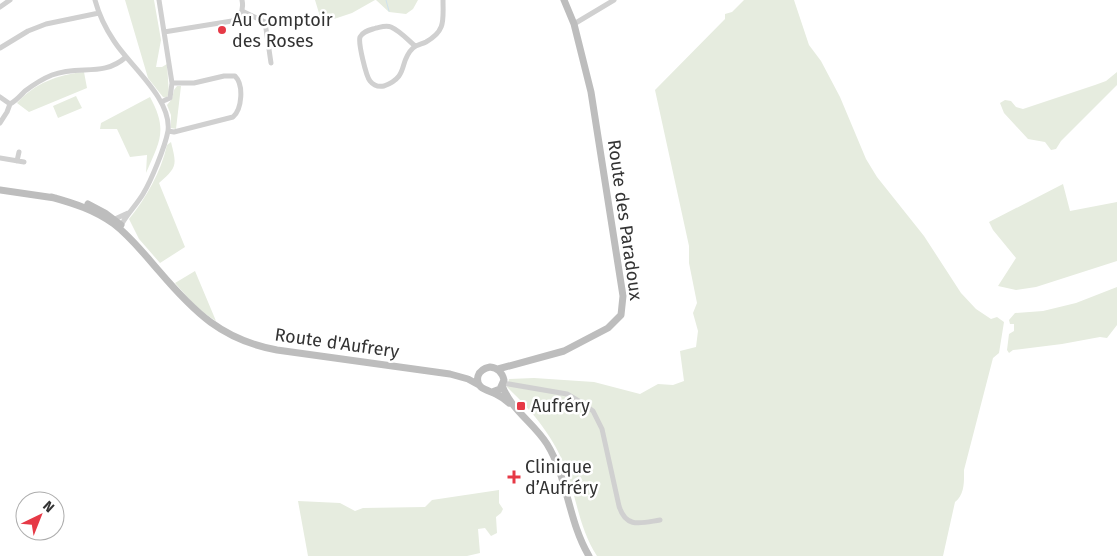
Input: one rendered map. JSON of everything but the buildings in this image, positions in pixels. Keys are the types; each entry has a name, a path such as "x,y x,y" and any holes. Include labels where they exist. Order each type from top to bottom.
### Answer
{"main road":[{"name":"Route des Paradoux","path":"498,369 558,353 589,339 614,324 623,310 623,296 591,92 574,24 564,0"},
{"name":"Route d'Aufrery","path":"0,190 51,197 82,207 117,223 189,305 208,322 222,331 251,344 277,350 450,374 479,384"},
{"path":"492,392 496,391 511,371 526,361"},
{"path":"517,409 501,397 484,390 479,384 478,376 480,372 486,368 498,369 501,372 505,393 545,441 557,462 580,539 589,556"},
{"name":"Route d'Aufrery","path":"450,374 480,372"}],"street":[{"path":"0,7 10,0"},
{"path":"95,0 109,33 162,102 167,118 168,131 165,143 147,188 139,201 117,223"},
{"path":"159,0 172,83 170,98 162,102"},
{"path":"164,32 232,21 240,16 242,0"},
{"path":"415,46 390,27 383,26 365,32 360,37 360,44 370,81 376,86 383,86 397,78 403,71 407,56 415,46 433,38 441,31 443,0"},
{"path":"574,24 614,0"},
{"path":"242,11 265,22 271,63"},
{"path":"0,48 28,31 46,24 99,13"},
{"path":"0,123 10,104 15,102 35,84 50,76 76,70 106,69 126,57"},
{"path":"168,131 174,132 233,117 239,109 240,84 235,76 224,76 194,83 172,83"},
{"path":"0,98 10,104"},
{"path":"17,160 19,152"},
{"path":"0,158 24,162"},
{"path":"503,383 567,394 590,409 596,416 602,429 619,506 624,518 634,523 660,520"}],"shaded area":[{"path":"125,0 154,0 161,40 156,67 162,67 167,64 169,94 166,98 163,97 148,78"},
{"path":"315,0 375,0 352,13 322,23"},
{"path":"376,0 418,0 413,9 406,14 389,12"},
{"path":"744,0 794,0 809,45 821,61 840,97 866,159 877,177 924,236 961,293 976,309 991,319 997,317 1004,322 999,353 993,358 964,470 964,483 961,495 955,502 943,556 597,556 579,515 567,472 556,448 550,437 526,406 507,387 509,379 534,378 594,382 640,394 658,384 673,385 684,381 680,351 696,347 698,331 693,313 697,303 689,263 689,246 655,90 725,19 725,14 732,12"},
{"path":"84,72 87,88 29,112 17,103 31,90 47,81 65,75"},
{"path":"1117,72 1117,85 1061,141 1056,149 1051,150 1045,142 1028,139 1004,113 1000,103 1005,100 1011,101 1016,107 1023,109 1106,81"},
{"path":"177,86 181,86 176,129 171,128 171,115 167,105 172,99"},
{"path":"76,96 82,108 58,118 53,106"},
{"path":"150,97 159,118 160,135 146,173 147,155 130,157 117,129 100,129 101,123"},
{"path":"171,142 175,161 174,166 159,183 185,247 160,263 139,239 129,219 152,184 161,165 167,145"},
{"path":"1063,184 1070,211 1117,202 1117,261 1036,287 1016,290 998,286 1016,258 993,230 989,222"},
{"path":"195,271 216,321 199,309 175,283"},
{"path":"1117,287 1117,325 1107,338 1100,337 1013,350 1009,353 1007,350 1009,334 1014,331 1014,324 1010,324 1009,320 1015,313 1043,311 1076,303"},
{"path":"499,490 499,503 503,509 496,517 497,533 491,536 485,528 478,529 480,553 467,556 308,556 298,501 340,503 355,511 363,508 425,507 432,500"}],"waterway":[{"path":"386,0 389,11"}],"place":[{"name":"Au Comptoir des Roses","path":"222,30"},
{"name":"Aufréry","path":"521,406"},
{"name":"Clinique d’Aufréry","path":"514,477"}]}
